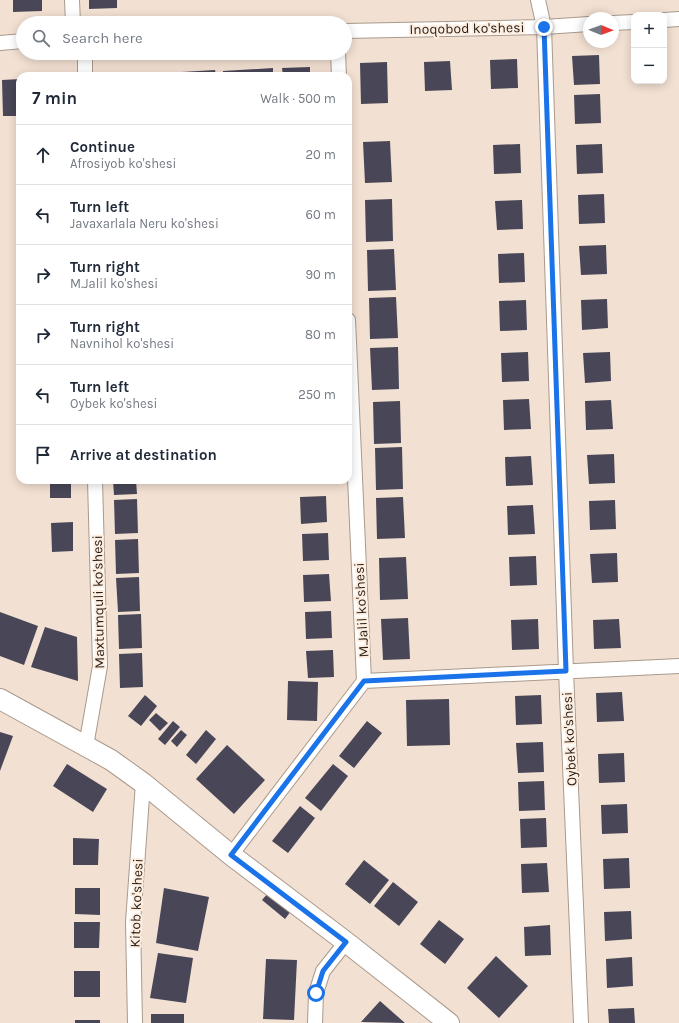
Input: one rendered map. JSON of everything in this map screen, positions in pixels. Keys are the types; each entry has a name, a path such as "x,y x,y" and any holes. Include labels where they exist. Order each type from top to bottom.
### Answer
{"street":[{"path":"72,0 73,16"},
{"name":"Oybek ko'shesi","path":"538,0 544,27 566,671 581,1023"},
{"path":"667,20 679,19"},
{"path":"619,23 631,22"},
{"name":"Inoqobod ko'shesi","path":"352,31 544,27 583,24"},
{"path":"0,42 16,41"},
{"path":"85,60 85,72"},
{"path":"338,60 339,72"},
{"name":"M.Jalil ko'shesi","path":"352,410 364,681"},
{"name":"Maxtumquli ko'shesi","path":"86,746 100,666 96,484"},
{"path":"231,855 364,681 679,666"},
{"path":"0,699 111,760 143,783 231,855 346,942 449,1023"},
{"name":"Kitob ko'shesi","path":"135,1023 134,922 143,783"},
{"path":"315,1023 316,993 323,971 346,942"}],"building":[{"path":"13,0 42,0 42,11 13,12"},
{"path":"89,0 117,0 117,8 89,9"},
{"path":"599,55 600,84 574,85 572,56"},
{"path":"517,59 518,88 491,89 490,60"},
{"path":"450,61 452,90 425,91 424,62"},
{"path":"387,62 388,103 361,104 360,63"},
{"path":"310,67 310,72 282,72 282,68"},
{"path":"273,68 273,72 223,71"},
{"path":"215,70 215,72 182,72"},
{"path":"16,79 16,116 3,116 2,80"},
{"path":"600,94 601,123 575,124 574,95"},
{"path":"390,141 392,182 365,183 363,142"},
{"path":"520,144 521,173 494,174 493,145"},
{"path":"602,144 603,173 577,174 576,145"},
{"path":"604,194 605,223 579,224 578,195"},
{"path":"392,199 393,241 366,242 365,200"},
{"path":"522,200 523,229 497,230 495,201"},
{"path":"606,245 607,274 581,275 579,246"},
{"path":"394,249 396,290 368,291 367,250"},
{"path":"524,253 525,282 499,283 498,254"},
{"path":"396,297 398,338 370,339 369,298"},
{"path":"607,299 608,328 582,330 581,300"},
{"path":"526,300 527,330 500,331 499,301"},
{"path":"398,347 399,389 372,390 370,348"},
{"path":"528,352 529,381 502,382 501,353"},
{"path":"610,352 611,381 585,383 583,353"},
{"path":"529,399 531,429 504,430 503,400"},
{"path":"611,400 613,429 586,430 585,401"},
{"path":"400,401 401,443 374,444 373,402"},
{"path":"402,447 403,489 376,490 375,448"},
{"path":"614,454 615,483 589,484 587,455"},
{"path":"531,456 533,485 506,486 505,457"},
{"path":"50,484 71,484 71,498 50,498"},
{"path":"113,484 136,484 137,494 114,495"},
{"path":"326,496 327,522 301,524 300,497"},
{"path":"403,497 405,538 377,539 376,498"},
{"path":"137,499 138,533 115,534 114,500"},
{"path":"615,500 616,529 590,530 589,501"},
{"path":"533,505 535,534 508,535 507,506"},
{"path":"73,522 73,551 52,552 51,523"},
{"path":"328,533 329,560 303,561 302,534"},
{"path":"138,539 139,573 116,574 115,540"},
{"path":"617,553 618,582 592,583 590,554"},
{"path":"536,556 537,585 510,586 509,557"},
{"path":"406,557 408,599 380,600 379,558"},
{"path":"329,574 331,601 304,602 303,575"},
{"path":"139,577 140,611 118,612 116,578"},
{"path":"331,611 332,638 306,639 305,612"},
{"path":"0,612 38,626 24,665 0,656"},
{"path":"141,614 142,648 119,649 118,615"},
{"path":"408,618 410,659 383,660 381,619"},
{"path":"538,619 539,649 512,650 511,620"},
{"path":"619,619 621,648 594,649 593,620"},
{"path":"45,627 77,637 78,681 31,667"},
{"path":"333,650 334,677 308,678 306,651"},
{"path":"142,653 143,687 120,688 119,654"},
{"path":"288,681 318,682 317,721 287,720"},
{"path":"622,692 624,721 597,722 596,693"},
{"path":"145,695 157,706 141,726 128,716"},
{"path":"541,695 542,724 516,725 515,696"},
{"path":"449,699 450,745 407,746 406,700"},
{"path":"156,713 168,723 160,731 149,720"},
{"path":"173,721 180,727 165,745 158,739"},
{"path":"367,721 382,733 354,768 339,756"},
{"path":"181,730 187,735 177,747 171,741"},
{"path":"206,730 216,739 196,764 186,755"},
{"path":"0,732 13,736 0,771"},
{"path":"543,742 544,772 518,773 516,743"},
{"path":"227,745 265,780 234,814 196,779"},
{"path":"624,753 625,782 599,783 598,754"},
{"path":"67,764 107,789 93,812 53,786"},
{"path":"333,764 348,776 321,811 305,798"},
{"path":"544,781 545,810 519,811 518,782"},
{"path":"627,804 628,833 602,834 601,805"},
{"path":"300,806 315,818 288,853 272,841"},
{"path":"546,818 547,847 521,848 520,819"},
{"path":"73,838 99,839 98,865 73,865"},
{"path":"629,858 630,888 604,889 603,859"},
{"path":"364,860 389,880 370,904 345,884"},
{"path":"547,863 549,892 522,893 521,864"},
{"path":"393,882 418,902 399,926 374,906"},
{"path":"75,888 100,888 100,915 75,914"},
{"path":"164,888 209,897 198,951 156,943"},
{"path":"269,892 291,911 285,919 262,900"},
{"path":"631,911 632,939 605,941 604,912"},
{"path":"439,920 464,939 445,964 420,944"},
{"path":"74,922 100,922 99,948 74,948"},
{"path":"550,925 551,955 525,956 524,927"},
{"path":"158,953 193,958 186,1003 150,998"},
{"path":"496,956 528,986 499,1018 467,988"},
{"path":"632,957 633,986 607,988 606,959"},
{"path":"266,959 297,960 294,1020 263,1019"},
{"path":"74,971 100,971 100,997 74,997"},
{"path":"380,1001 405,1023 361,1022"},
{"path":"634,1008 635,1023 609,1023 608,1009"},
{"path":"151,1014 184,1014 184,1023 151,1023"},
{"path":"75,1020 100,1020 100,1023 75,1023"}],"route":[{"path":"316,993 323,971 346,942 231,855 364,681 566,671 544,27"}]}
